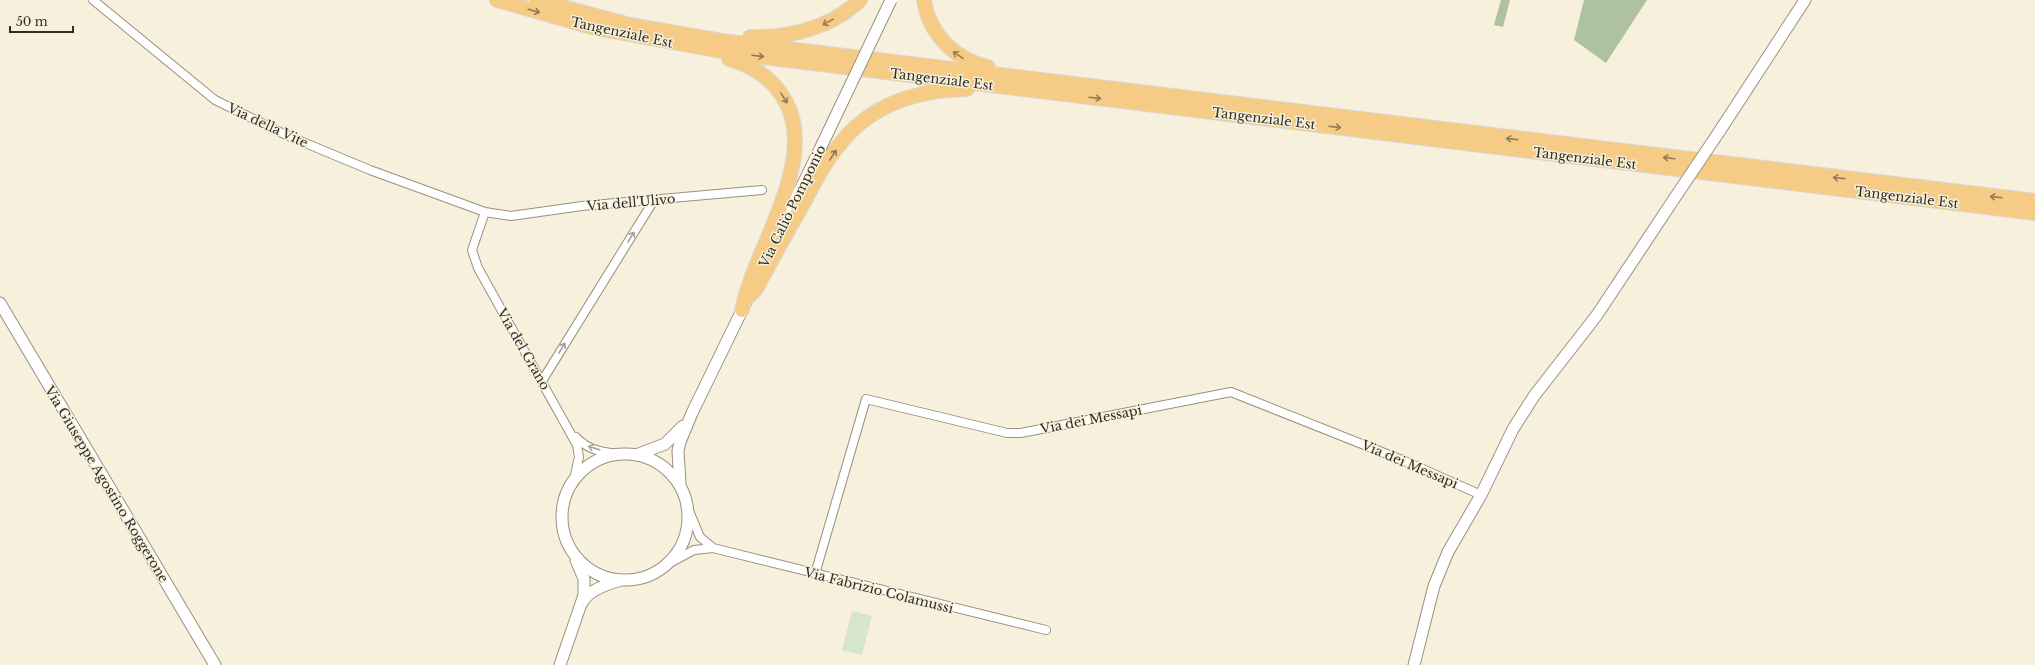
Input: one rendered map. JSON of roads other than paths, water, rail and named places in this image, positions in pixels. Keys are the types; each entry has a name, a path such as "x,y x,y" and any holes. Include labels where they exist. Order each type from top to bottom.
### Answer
{"highway":[{"name":"Tangenziale Est","path":"497,0 595,28 636,37 738,54 2035,213"},
{"name":"Tangenziale Est","path":"537,0 578,13 654,30 722,41 2035,201"},
{"path":"654,30 662,28 739,36 768,37 785,35 823,24 842,14 860,0"},
{"path":"924,0 929,16 942,40 957,55 968,61 986,67 1079,81 1090,86"},
{"path":"636,37 646,42 747,64 765,76 779,90 792,115 796,142 794,158 774,221 744,295 742,310"},
{"path":"749,296 756,289 818,178 840,143 869,117 885,106 919,94 955,89 974,89 1056,97 1070,95"}],"street":[{"name":"Via della Vite","path":"93,0 215,100 286,135 370,170 485,212"},
{"name":"Via Caliò Pomponio","path":"581,605 588,596 605,586 622,580 639,578 666,565 682,544 688,525 687,506 681,486 678,451 692,413 892,0"},
{"path":"1414,665 1434,586 1448,552 1482,495 1513,429 1534,396 1596,315 1720,132 1805,0"},
{"name":"Via dell'Ulivo","path":"485,212 510,216 582,206 762,190"},
{"path":"542,381 654,200"},
{"name":"Via del Grano","path":"485,212 472,250 478,268 570,431"},
{"name":"Via Giuseppe Agostino Roggerone","path":"0,303 215,665"},
{"name":"Via dei Messapi","path":"815,574 866,399 1007,433 1021,433 1232,392 1407,462 1482,495"},
{"name":"Via Caliò Pomponio","path":"636,455 664,444 680,431 692,413"},
{"path":"570,431 580,442 594,449 624,454"},
{"path":"570,431 580,452 574,479"},
{"name":"Via Caliò Pomponio","path":"560,665 584,595 584,579 564,532 562,515 566,496 574,479 595,462 605,457 624,454 636,455 660,464 670,472 681,486"},
{"path":"687,506 700,537 713,548"},
{"name":"Via Caliò Pomponio","path":"570,547 580,560 592,570 609,578 622,580"},
{"path":"666,565 694,550 706,547 713,548"},
{"name":"Via Fabrizio Colamussi","path":"713,548 1046,630"}]}
